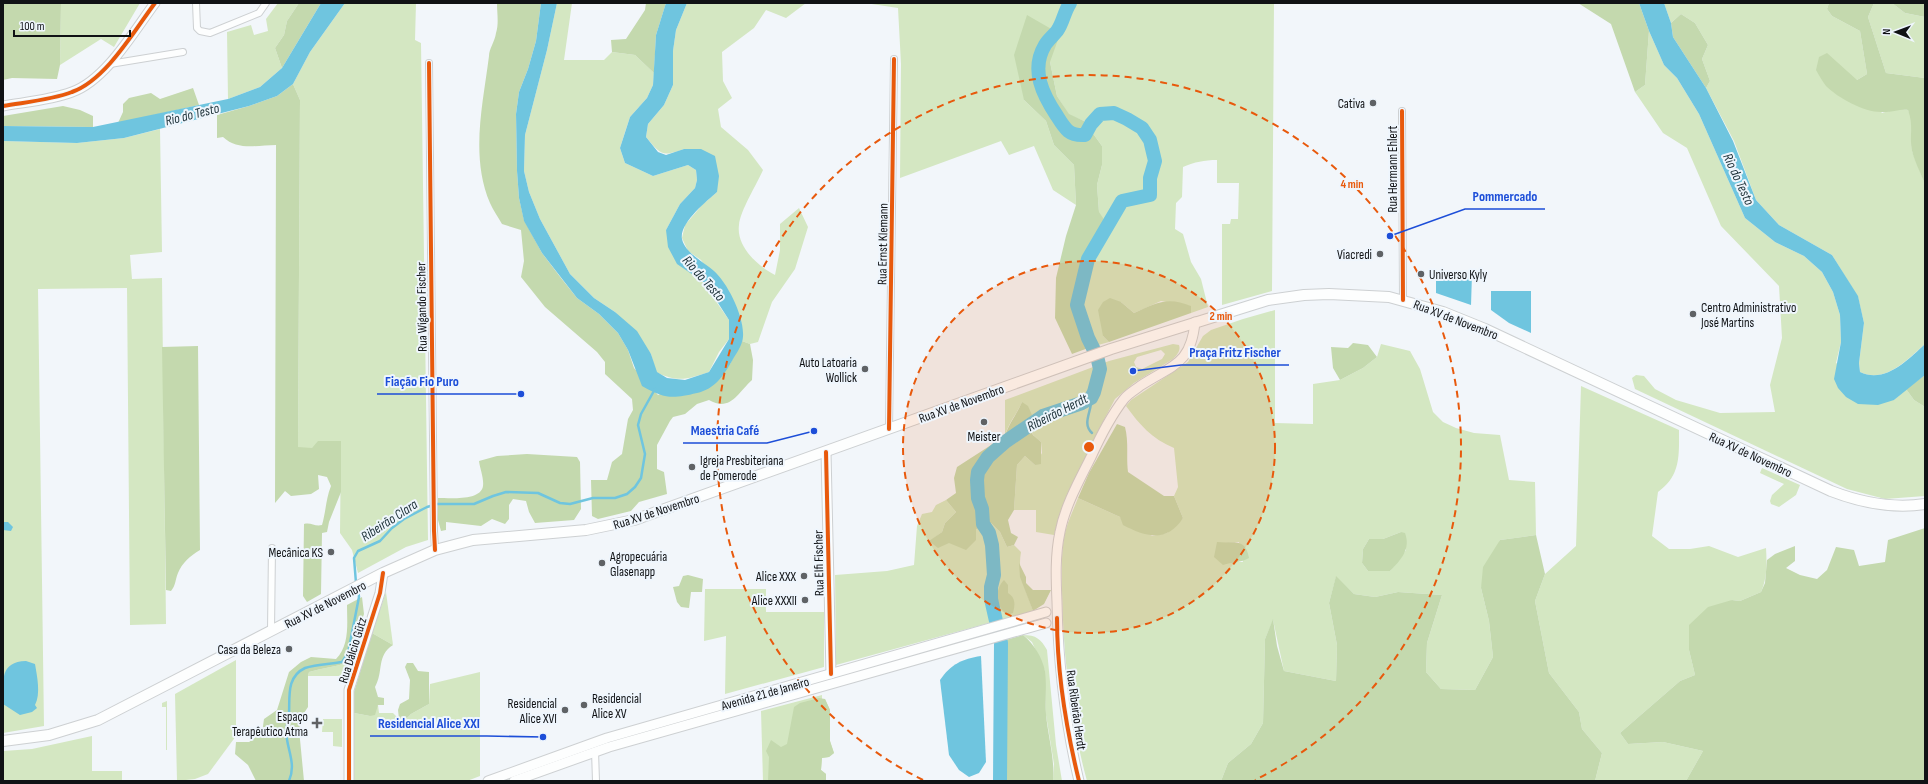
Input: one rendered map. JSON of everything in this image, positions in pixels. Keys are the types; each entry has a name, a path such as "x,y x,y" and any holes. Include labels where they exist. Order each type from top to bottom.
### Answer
{"main road":[{"path":"3,106 74,92 95,80 110,64 155,3"},
{"name":"Rua XV de Novembro","path":"3,741 48,735 98,720 383,573 436,550 473,540 586,530 618,525 1111,349 1262,302 1304,295 1353,294 1403,300 1443,312 1486,329 1837,493 1866,502 1882,505 1910,506 1925,504"},
{"name":"Rua Ribeirão Herdt","path":"1079,781 1069,732 1057,642 1058,546 1063,521 1101,435 1125,397 1183,359 1193,342 1195,322"},
{"name":"Rua Elfi Fischer","path":"826,452 831,674"},
{"name":"Rua Dálcio Gütz","path":"349,781 349,690 380,593 383,573"},
{"name":"Rua Ribeirão Herdt","path":"1046,612 1053,604 1057,592"},
{"path":"1046,612 1054,612 1057,618 1054,624 1046,623 1043,619 1046,612"},
{"name":"Avenida 21 de Janeiro","path":"488,781 591,743 1046,612"},
{"name":"Rua Ribeirão Herdt","path":"1046,623 1054,632 1057,642"},
{"name":"Avenida 21 de Janeiro","path":"514,781 595,751 1046,623"}],"street":[{"path":"196,3 197,28 204,33 210,33 259,13 266,3"},
{"path":"110,64 183,52"},
{"name":"Rua Ernst Klemann","path":"889,429 894,59"},
{"name":"Rua Wigando Fischer","path":"429,63 434,508 436,550"},
{"name":"Rua Hermann Ehlert","path":"1402,111 1403,300"},
{"path":"272,548 272,631"},
{"path":"595,751 596,781"}],"green space":[{"path":"3,3 61,3 60,65 57,79 12,78 3,80"},
{"path":"61,3 140,3 114,47 101,39 60,65"},
{"path":"278,3 299,3 287,21 284,35 275,48 282,68 260,87 228,99 227,32 251,25 254,35 268,31 266,19"},
{"path":"299,3 321,3 282,68 275,48 284,35 287,21"},
{"path":"345,3 416,3 415,40 421,43 428,540 406,547 358,573 352,550 340,533 341,441 312,448 298,448 300,100 293,84 310,52"},
{"path":"497,3 541,3 536,41 528,69 519,92 516,114 519,198 524,220 542,253 577,298 599,314 618,333 628,350 634,368 658,395 730,364 742,341 750,344 753,360 752,380 733,400 722,404 709,400 697,404 685,414 673,417 670,421 657,445 657,469 664,472 667,494 639,502 631,511 598,519 592,516 591,480 607,480 612,462 622,454 628,419 633,410 632,399 605,374 605,362 597,352 545,307 521,277 524,261 521,230 502,224 490,203 484,185 479,148 481,111 489,53 495,36 498,18"},
{"path":"557,3 572,3 564,60 604,60 612,52 635,55 654,73 653,85 647,98 630,117 625,132 620,148 625,163 653,176 688,165 696,170 697,180 695,188 680,204 666,230 729,320 729,339 719,352 709,372 689,378 677,379 656,372 651,354 615,312 594,298 570,274 540,219 529,192 524,171 525,135 547,50"},
{"path":"646,3 666,3 656,35 654,73 635,55 612,52 611,40 626,39 645,10"},
{"path":"687,3 806,3 786,18 766,10 754,28 722,52 723,81 732,98 718,109 721,127 748,150 763,170 745,205 740,219 739,233 741,241 755,261 775,275 780,250 780,224 799,208 808,227 795,269 772,302 758,342 750,344 742,341 741,319 701,260 688,251 682,238 685,225 702,205 717,192 684,149 671,153 662,153 655,148 646,137 648,124 664,105 673,85 673,51 676,30"},
{"path":"865,3 1274,3 1272,291 1222,305 1222,224 1230,224 1231,219 1238,219 1239,183 1217,183 1217,160 1192,164 1183,167 1182,197 1176,203 1175,229 1183,234 1191,262 1201,279 1208,307 1191,313 1190,306 1161,301 1134,313 1121,302 1103,336 1109,342 1091,347 1077,308 1077,295 1085,259 1094,243 1103,233 1099,212 1097,185 1102,165 1102,146 1084,121 1069,115 1057,96 1050,62 1024,100 1046,121 1054,145 1074,165 1076,205 1053,190 1034,146 1009,155 1001,141 900,178 901,64 898,8"},
{"path":"1578,3 1639,3 1649,31 1645,85 1635,92 1611,24"},
{"path":"1664,3 1829,3 1827,9 1832,16 1860,31 1867,74 1857,80 1882,113 1897,109 1908,110 1913,121 1911,135 1912,151 1925,184 1925,344 1903,363 1887,373 1878,375 1869,375 1860,372 1859,363 1864,323 1858,297 1832,255 1779,225 1756,200 1734,141 1706,88 1710,81 1702,59 1708,45 1695,23 1681,14 1671,23"},
{"path":"1829,3 1874,3 1868,17 1886,73 1925,78 1925,184 1912,151 1911,121 1908,110 1881,112 1867,110 1852,104 1831,91 1816,70 1819,57 1827,53 1857,80 1867,74 1860,31 1832,16 1827,9"},
{"path":"1874,3 1892,3 1905,13 1925,17 1925,78 1886,73 1868,17"},
{"path":"1892,3 1925,3 1925,17 1905,13"},
{"path":"1681,14 1695,23 1708,45 1702,59 1710,81 1706,88 1673,37 1671,23"},
{"path":"1027,15 1060,34 1050,62 1057,96 1069,114 1084,121 1102,146 1102,165 1097,185 1099,212 1107,224 1086,257 1078,298 1079,314 1091,347 1072,354 1055,318 1056,278 1066,236 1076,205 1074,165 1054,145 1046,121 1024,100 1014,55"},
{"path":"1649,31 1664,65 1677,78 1699,114 1745,218 1775,242 1804,256 1822,272 1833,292 1840,315 1841,342 1836,363 1894,400 1906,389 1914,400 1925,407 1925,496 1885,499 1847,489 1635,389 1632,378 1636,375 1644,376 1655,389 1676,400 1720,413 1775,412 1770,385 1782,338 1779,286 1721,226 1687,148 1663,133 1635,92 1645,85"},
{"path":"293,84 300,100 298,447 312,448 318,441 341,441 341,492 329,522 327,532 322,533 321,594 307,602 303,596 304,524 322,525 331,486 327,477 318,475 319,489 311,494 291,496 285,491 275,503 276,145 241,146 223,137 217,138 217,115 277,96"},
{"path":"193,88 199,105 118,123 123,112 123,104 129,98 151,93 160,99"},
{"path":"63,106 80,110 93,116 93,127 3,126 3,116"},
{"path":"160,129 162,252 130,255 132,279 162,278 166,624 130,625 127,288 38,289 44,726 3,733 3,141 77,143 124,138"},
{"path":"1110,298 1121,302 1134,313 1155,304 1175,301 1191,306 1191,313 1109,342 1103,336 1098,310 1103,302"},
{"path":"1275,310 1275,423 1313,424 1313,384 1340,380 1363,368 1377,357 1381,344 1410,351 1420,369 1433,412 1443,422 1456,428 1474,433 1500,435 1509,480 1535,482 1536,535 1500,540 1481,588 1489,621 1493,657 1475,690 1441,689 1426,672 1427,643 1442,595 1398,592 1375,597 1354,594 1336,577 1329,603 1337,645 1336,681 1284,671 1273,620 1265,639 1263,723 1251,744 1228,763 1221,781 1087,781 1076,734 1068,686 1064,638 1062,558 1064,538 1068,523 1078,498 1120,517 1152,536 1167,533 1183,518 1174,496 1178,487 1174,448 1153,436 1136,419 1126,406 1131,400 1188,362 1203,336 1211,330","holes":["1401,532 1406,550 1390,571 1368,571 1362,563 1363,549 1369,539 1383,539","1239,542 1243,562 1232,562 1225,543"]},
{"path":"1353,343 1368,345 1377,357 1363,368 1340,380 1333,368 1331,347 1348,348"},
{"path":"1173,344 1179,345 1178,353 1173,359 1134,383 1115,399 1096,435 1060,515 1054,535 1036,532 1036,510 1014,510 1017,465 1025,456 1035,465 1042,453 1041,442 1029,429 1022,402 1008,427 1005,436 1005,400 1109,361","holes":["1161,350 1165,354 1162,359 1142,369 1136,367 1134,362 1137,357"]},
{"path":"198,346 200,550 184,563 178,573 174,587 171,591 166,590 162,347"},
{"path":"1925,375 1925,407 1914,400 1906,389"},
{"path":"1581,386 1679,430 1679,448 1675,472 1666,486 1658,492 1652,536 1669,549 1690,549 1709,546 1738,557 1766,548 1766,571 1761,592 1740,601 1732,600 1689,650 1695,675 1680,681 1620,733 1628,744 1663,742 1703,751 1686,781 1595,781 1602,753 1582,729 1579,712 1549,673 1535,601 1545,574 1576,546"},
{"path":"1022,402 1028,406 1032,415 1025,422 1033,435 1041,442 1041,464 1035,465 1025,456 1017,465 1014,510 1008,520 1011,533 1018,537 1014,545 1007,547 1000,532 991,523 976,529 976,540 966,550 949,543 938,548 929,541 942,532 945,523 956,512 946,500 956,493 954,478 957,467 1005,436"},
{"path":"1117,424 1125,427 1128,472 1164,496 1174,496 1183,518 1177,526 1170,531 1163,534 1148,535 1123,525 1120,517 1078,498 1089,473"},
{"path":"527,454 577,457 580,462 581,509 574,520 535,523 529,512 526,501 513,499 509,505 509,519 505,524 492,519 481,526 446,522 446,530 441,531 438,520 438,498 464,498 477,494 481,491 483,483 479,461 497,456"},
{"path":"1762,468 1800,485 1796,495 1779,507 1771,504 1770,501 1772,495 1784,484 1760,473"},
{"path":"946,500 956,512 945,523 942,532 929,542 991,523 1000,532 1007,547 1014,545 1021,552 1021,575 1033,611 836,665 835,575 887,571 914,565 917,526 922,514 932,512 936,505"},
{"path":"1925,528 1925,781 1686,781 1703,751 1663,742 1628,744 1620,733 1680,681 1695,675 1689,650 1689,625 1708,607 1732,600 1740,601 1761,592 1765,583 1767,560 1775,554 1795,546 1795,561 1786,568 1800,575 1817,579 1827,570 1836,547 1854,550 1859,566 1885,562 1888,540"},
{"path":"1401,532 1405,533 1407,544 1404,554 1398,563 1390,571 1368,571 1362,563 1363,549 1369,539 1383,539"},
{"path":"1536,535 1545,574 1535,601 1549,673 1579,712 1582,729 1602,753 1595,781 1221,781 1228,763 1251,744 1263,723 1265,639 1273,619 1277,646 1284,671 1336,681 1337,645 1329,603 1336,576 1354,594 1375,597 1398,592 1442,595 1427,643 1426,672 1441,689 1475,690 1493,657 1489,621 1481,588 1483,567 1500,540"},
{"path":"1217,542 1234,542 1242,544 1247,551 1249,558 1243,561 1223,565 1214,557"},
{"path":"1019,563 1026,577 1026,583 1033,590 1051,590 1044,604 1033,611 1020,577"},
{"path":"688,575 703,579 702,592 691,592 689,608 681,607 677,602 673,587 679,586 683,576"},
{"path":"1004,580 1008,585 1008,593 1011,595 1014,602 1013,613 1007,615 1000,607 998,598 999,588"},
{"path":"705,589 766,589 766,612 824,612 824,667 725,694 726,636 704,641"},
{"path":"386,592 393,645 372,633"},
{"path":"362,597 364,614 347,663 309,672 308,707 302,716 299,729 304,781 256,781 248,765 235,754 236,742 249,742 262,733 264,719 277,710 289,672 301,662 311,657 336,659 346,641 347,605"},
{"path":"372,633 393,645 384,654 378,681 375,687 378,697 384,698 384,705 378,705 375,715 370,716 354,713 354,692"},
{"path":"1023,635 1038,638 1047,650 1056,745 1062,781 1053,781 1054,764 1046,715 1045,671 1032,642"},
{"path":"1023,635 1031,642 1037,651 1045,671 1046,714 1052,756 1053,781 1000,781 997,766 996,715 999,689 995,643"},
{"path":"951,643 952,645 555,762 504,781 497,781 595,745"},
{"path":"236,660 236,736 208,774 195,779 177,781 175,694"},
{"path":"347,663 342,676 308,676 309,672"},
{"path":"407,663 413,663 418,671 429,672 429,704 411,714 405,720 399,719 398,710 400,704 409,699 410,680 405,667"},
{"path":"480,672 480,776 467,781 354,781 354,713 370,716 378,705 379,713 393,713 399,719 405,720 411,714 429,704 430,684"},
{"path":"822,695 822,699 825,699 830,710 830,741 834,753 829,757 822,758 821,770 826,774 826,781 763,781 761,711"},
{"path":"819,698 825,699 830,710 830,741 834,753 829,757 822,758 821,770 826,774 826,781 768,781 769,757 766,751 771,740 781,747 787,744 794,707 800,703"},
{"path":"167,701 166,750 166,707 162,707 162,703"},
{"path":"323,719 342,719 342,747 333,746 333,732 322,732"},
{"path":"92,736 92,771 122,771 122,781 3,781 3,751 32,749"}],"water":[{"name":"Rio do Testo","path":"321,3 345,3 310,52 293,84 277,96 249,106 124,138 77,143 3,141 3,126 93,127 228,99 260,87 282,68"},
{"name":"Rio do Testo","path":"541,3 557,3 547,50 525,135 524,171 529,192 540,219 570,274 594,298 615,312 637,331 651,354 657,372 667,378 685,380 709,372 729,339 729,320 705,283 677,264 668,247 666,230 680,204 695,188 697,180 696,170 688,165 653,176 625,163 620,148 630,117 647,98 653,85 656,35 666,3 687,3 676,30 673,51 673,85 664,105 648,124 646,137 658,152 666,155 684,149 701,149 715,156 719,176 717,192 689,219 682,233 682,239 687,249 714,271 725,284 736,304 743,334 740,347 725,372 714,385 703,391 669,397 663,396 642,386 628,350 618,333 599,314 577,298 542,253 524,221 519,198 516,114 519,92 528,69 536,41"},
{"name":"Rio do Testo","path":"1639,3 1664,3 1671,23 1673,37 1706,88 1733,141 1756,200 1779,225 1832,255 1858,296 1864,323 1859,363 1860,372 1869,375 1887,373 1904,363 1925,344 1925,375 1894,400 1878,405 1858,404 1846,397 1838,388 1834,379 1841,342 1840,315 1833,292 1822,272 1804,256 1775,242 1745,218 1699,114 1677,78 1664,65"},
{"path":"1436,272 1472,273 1471,305 1436,293"},
{"path":"1491,291 1531,291 1531,333 1509,323 1491,310"},
{"path":"3,522 8,522 13,527 11,531 3,530"},
{"path":"981,656 986,762 979,773 969,777 959,770 949,755 940,680 948,670 958,663"},
{"path":"26,661 35,664 38,685 38,696 35,705 37,708 32,712 20,715 3,704 3,680 7,668 18,662"}],"waterway":[{"name":"Ribeirão Herdt","path":"1000,781 1001,643 991,599 991,587 994,575 992,545 989,533 983,524 982,509 978,498 978,472 988,457 1005,442 1043,416 1082,403 1091,398 1100,369 1097,356 1088,338 1077,305 1088,259 1122,201 1150,195 1150,178 1155,161 1150,140 1142,128 1127,119 1114,113 1100,114 1091,124 1085,135 1075,134 1071,133 1065,128 1047,100 1040,82 1039,64 1041,54 1046,43 1059,28 1070,3"},
{"name":"Ribeirão Clara","path":"356,583 354,558 358,551 380,541 392,528 404,519 427,507 437,504 474,504 506,492 538,493 560,503 570,504 593,498 615,498 627,494 635,487 641,478 645,454 638,425 641,414 655,389"},
{"path":"1091,398 1087,425 1092,433"},
{"name":"Ribeirão Clara","path":"289,781 292,762 286,737 286,730 289,716 289,694 292,682 299,672 305,668 342,662 348,653 359,597 358,590"}],"cycle path":[{"path":"3,106 56,97 84,86 108,66 155,3"},
{"path":"889,429 894,59"},
{"path":"429,63 435,550"},
{"path":"1402,111 1403,300"},
{"path":"826,452 831,674"},
{"path":"349,781 349,690 380,593 383,573"},
{"path":"1057,618 1057,638 1063,700 1079,781"}],"place":[{"name":"Cativa","path":"1373,103"},
{"name":"Pommercado","path":"1390,236"},
{"name":"Viacredi","path":"1380,254"},
{"name":"Universo Kyly","path":"1421,274"},
{"name":"Centro Administrativo José Martins","path":"1693,314"},
{"name":"Auto Latoaria Wollick","path":"865,369"},
{"name":"Praça Fritz Fischer","path":"1133,371"},
{"name":"Fiação Fio Puro","path":"521,394"},
{"name":"Meister","path":"984,422"},
{"name":"Maestria Café","path":"814,431"},
{"name":"Igreja Presbiteriana de Pomerode","path":"692,467"},
{"name":"Mecânica KS","path":"331,552"},
{"name":"Agropecuária Glasenapp","path":"602,563"},
{"name":"Alice XXX","path":"804,576"},
{"name":"Alice XXXII","path":"805,600"},
{"name":"Casa da Beleza","path":"289,649"},
{"name":"Residencial Alice XV","path":"584,705"},
{"name":"Residencial Alice XVI","path":"565,710"},
{"name":"Espaço Terapêutico Atma","path":"317,723"},
{"name":"Residencial Alice XXI","path":"543,737"}]}
